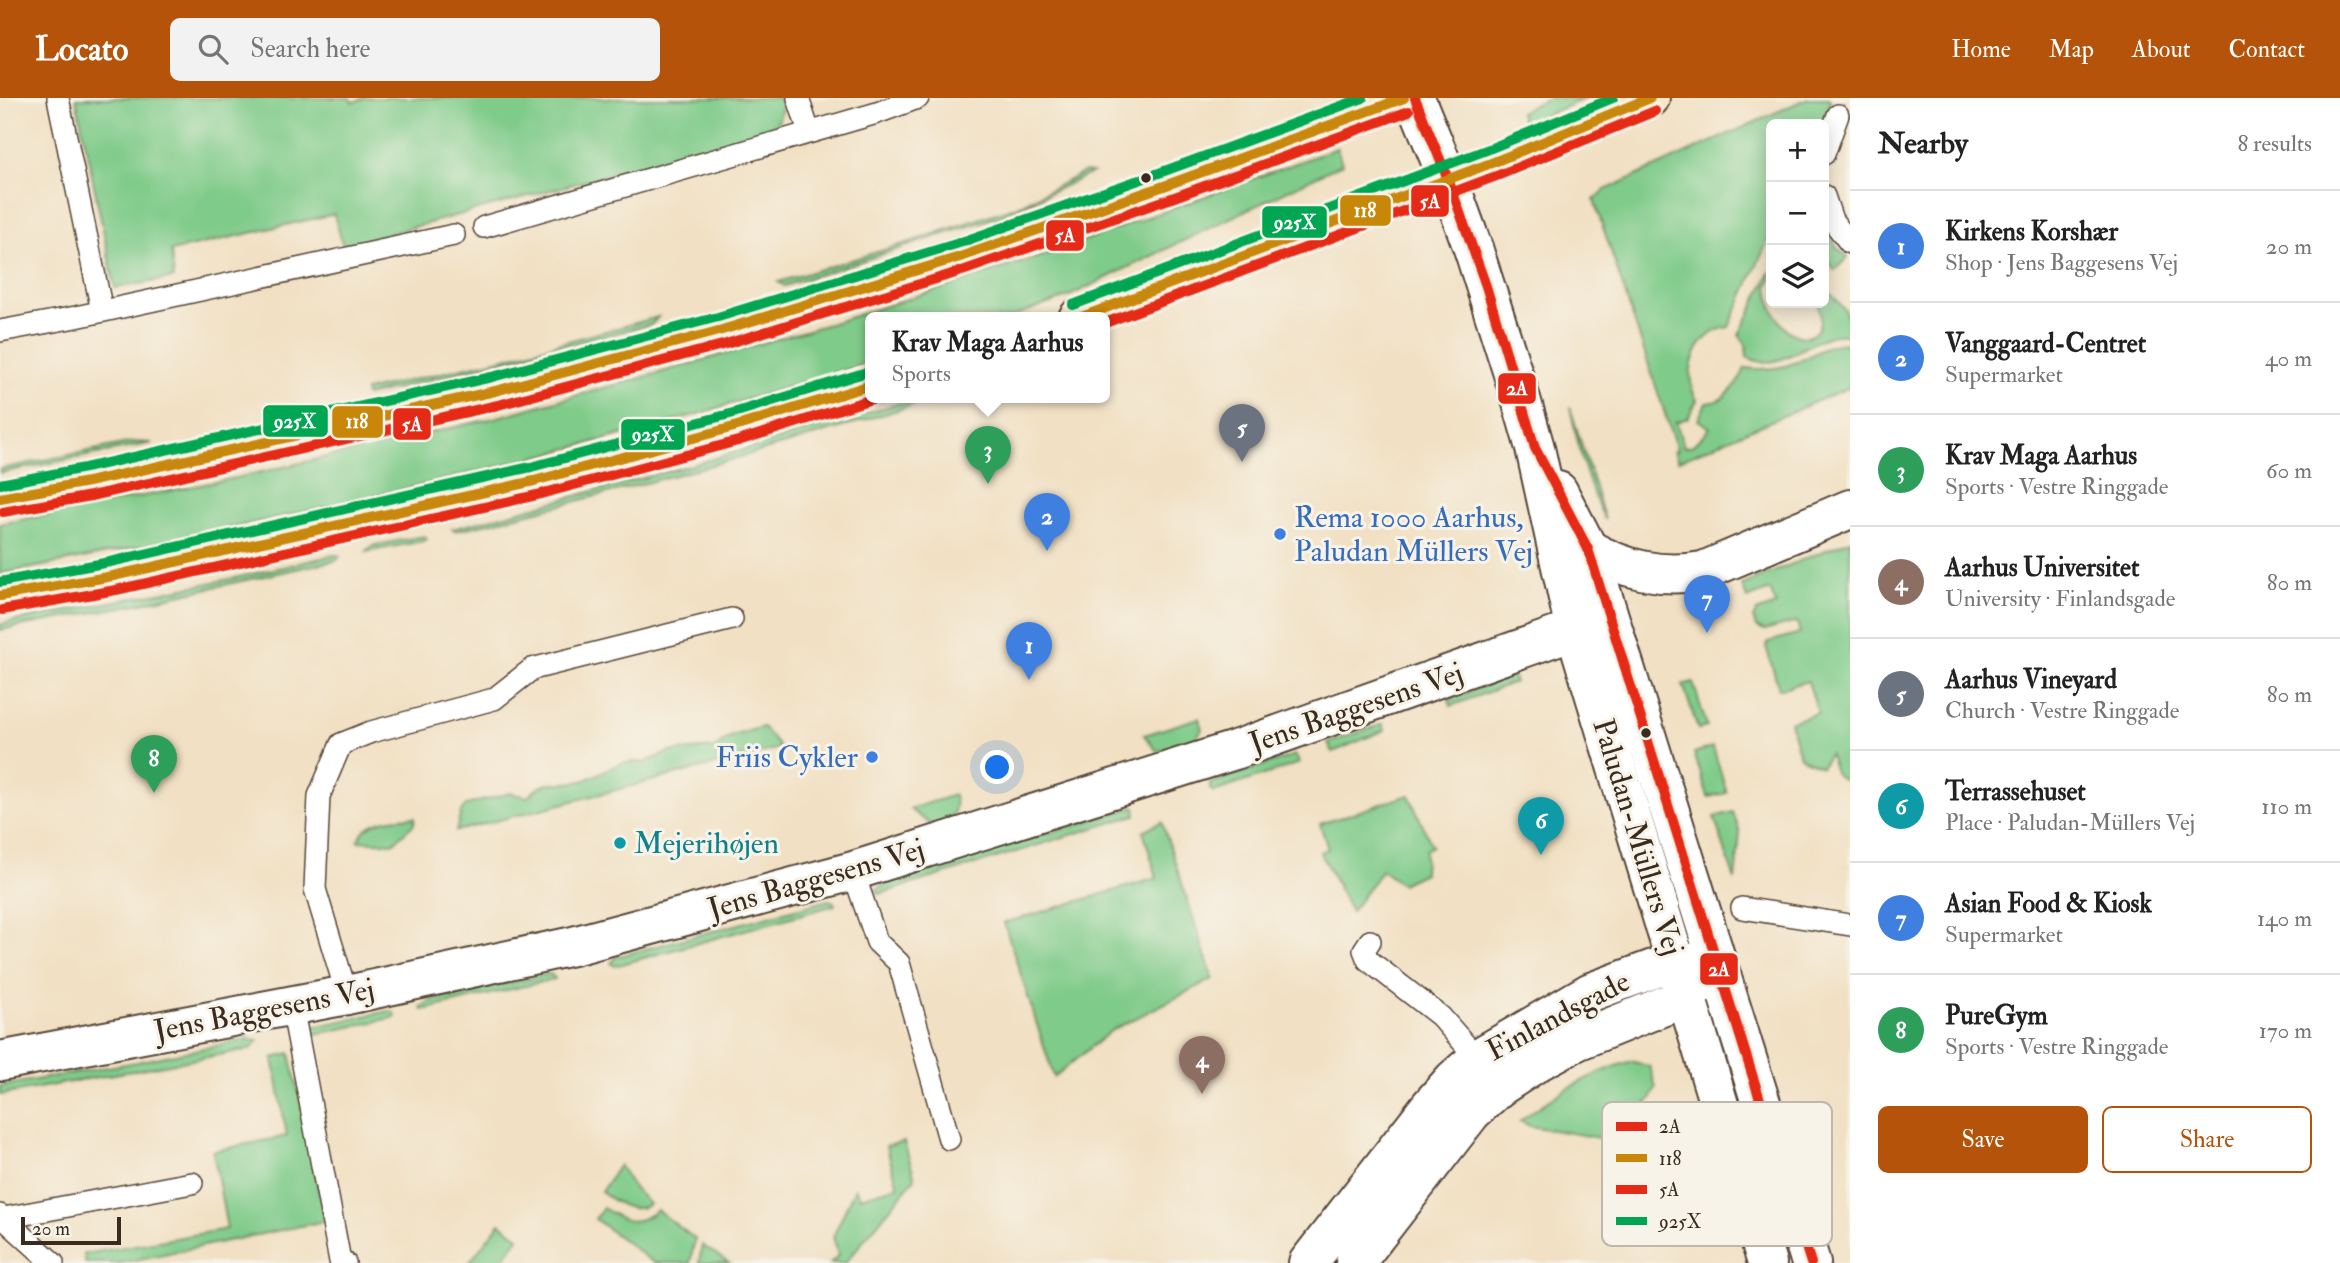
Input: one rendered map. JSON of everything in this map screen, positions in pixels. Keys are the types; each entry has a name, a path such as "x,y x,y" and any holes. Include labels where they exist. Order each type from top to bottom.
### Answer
{"main road":[{"path":"0,498 88,482 481,394 722,330 960,257 1404,98"},
{"path":"1095,312 1650,98"},
{"path":"0,596 113,576 534,481 734,427 865,387"}],"street":[{"name":"Paludan-Müllers Vej","path":"1415,98 1448,178 1486,286 1592,624 1717,967 1760,1102"},
{"name":"Paludan-Müllers Vej","path":"1535,448 1588,549 1592,624 1675,961 1718,1102"},
{"path":"1588,549 1634,570 1679,575 1703,571 1850,509"},
{"name":"Jens Baggesens Vej","path":"0,1061 347,995 572,946 853,871 1236,750 1592,624"},
{"name":"Finlandsgade","path":"1355,1263 1472,1112 1488,1073 1591,992 1675,961 1717,967"},
{"name":"Finlandsgade","path":"1308,1263 1454,1079 1539,1061 1579,1040 1686,997 1717,967"},
{"name":"Paludan-Müllers Vej","path":"1762,1246 1767,1263"},
{"name":"Paludan-Müllers Vej","path":"1806,1246 1811,1263"}],"lane":[{"path":"58,98 102,311"},
{"path":"798,98 809,132"},
{"path":"484,227 877,113 918,98"},
{"path":"1829,140 1838,115"},
{"path":"1829,211 1832,220 1850,243"},
{"path":"0,331 454,235"},
{"path":"347,995 315,889 319,796 341,744 372,732 494,699 532,669 732,619"},
{"path":"853,871 877,942 900,963 949,1139"},
{"path":"1742,908 1850,925"},
{"path":"1370,941 1364,950 1368,960 1440,1016 1488,1073"},
{"path":"292,1006 341,1261 345,1263"},
{"path":"2,1217 192,1182"},
{"path":"2,1217 53,1263"}],"green space":[{"path":"76,98 350,98 352,102 365,98 780,98 781,105 780,118 773,127 730,143 343,246 334,214 171,251 174,278 115,288"},
{"path":"1548,98 1586,98 1534,120 1522,121 1520,112"},
{"path":"1808,98 1829,98 1831,102 1822,119 1766,119 1766,245 1729,327 1717,330 1700,345 1691,367 1692,390 1697,400 1688,418 1676,422 1684,447 1693,445 1710,428 1698,420 1706,403 1725,396 1735,386 1745,368 1782,367 1835,344 1850,344 1850,387 1678,461 1674,451 1677,450 1594,200 1605,190"},
{"path":"1337,148 1342,164 1067,297 1026,312 867,312 1042,256"},
{"path":"1085,172 1092,173 1003,215 784,286 778,282 1020,205"},
{"path":"1829,235 1837,248 1848,257 1835,270 1829,263"},
{"path":"1766,281 1766,308 1773,308 1780,322 1790,332 1801,337 1810,336 1817,330 1820,319 1819,308 1829,308 1829,293 1844,309 1850,336 1824,338 1787,357 1761,362 1747,357 1746,345 1739,335"},
{"path":"865,313 865,364 698,414 525,460 263,521 0,574 0,524 236,478 494,418"},
{"path":"658,317 652,324 366,396 365,391 505,358"},
{"path":"900,403 919,403 636,486 455,531 452,529 696,464"},
{"path":"1570,407 1605,520 1588,479"},
{"path":"133,442 152,443 0,473 0,469"},
{"path":"424,536 427,539 423,541 366,552 376,545"},
{"path":"1850,540 1850,783 1836,775 1829,754 1821,767 1800,757 1790,722 1818,713 1808,681 1779,689 1766,646 1768,642 1800,633 1797,622 1764,631 1756,627 1753,618 1756,612 1776,605 1770,590 1747,599 1742,585"},
{"path":"334,555 340,556 337,560 137,604 0,630 0,625 10,622 235,578"},
{"path":"1512,675 1515,682 1451,706 1449,700"},
{"path":"1693,682 1707,727 1698,729 1683,685"},
{"path":"1199,718 1202,729 1193,742 1183,748 1156,750 1144,735"},
{"path":"1383,724 1385,730 1333,752 1328,743"},
{"path":"763,727 780,748 456,831 461,812 466,805 510,793 528,797 548,784 585,780 614,766 628,762 644,763 669,752 714,748 732,736"},
{"path":"1713,747 1727,793 1708,797 1694,753"},
{"path":"1295,755 1300,763 1214,792 1210,789 1210,783"},
{"path":"954,795 952,816 935,828 910,809"},
{"path":"1409,795 1432,846 1425,850 1424,873 1401,884 1382,870 1351,912 1320,852 1328,849 1320,824"},
{"path":"1135,807 1136,815 879,894 876,890 887,883"},
{"path":"1733,812 1740,833 1735,880 1714,817"},
{"path":"415,817 414,824 393,843 358,841 367,828 374,824 390,819"},
{"path":"1162,822 1213,979 1112,1030 1054,1077 1004,923 1157,878 1143,831"},
{"path":"829,900 835,905 622,964 614,966 611,963 616,957"},
{"path":"548,974 555,979 427,1009 422,1010 421,1007 430,1001"},
{"path":"393,1012 396,1017 308,1036 308,1028"},
{"path":"247,1039 258,1041 251,1049 0,1095 0,1086"},
{"path":"290,1053 325,1221 120,1263 85,1263 84,1254 227,1229 213,1151 287,1136 273,1058"},
{"path":"1632,1061 1650,1067 1656,1088 1648,1102 1602,1102 1602,1138 1530,1126 1520,1121 1546,1102 1602,1072"},
{"path":"904,1142 915,1178 845,1263 830,1263 839,1255 833,1237 855,1188 860,1197 898,1186 886,1146"},
{"path":"619,1165 634,1188 649,1204 647,1206 629,1207 617,1203 601,1192"},
{"path":"603,1208 630,1221 643,1219 657,1210 695,1239 690,1263 654,1263 595,1219"},
{"path":"500,1223 519,1237 500,1263 469,1263"},
{"path":"702,1245 729,1263 699,1263"}],"transit line":[{"name":"925X","path":"0,484 85,468 492,377 718,317 956,244 1363,98"},
{"name":"118","path":"0,498 88,482 495,391 722,330 960,257 1404,98"},
{"name":"2A","path":"1415,98 1448,179 1486,286 1535,448 1588,549 1761,1102"},
{"name":"925X","path":"1073,305 1489,149 1613,98"},
{"name":"118","path":"1095,312 1494,162 1650,98"},
{"name":"5A","path":"3,512 91,496 498,405 726,344 965,270 1409,111"},
{"name":"5A","path":"1110,321 1499,175 1655,111"},
{"name":"925X","path":"0,582 110,562 531,467 730,414 865,373"},
{"name":"118","path":"0,596 113,576 534,481 734,427 865,387"},
{"name":"5A","path":"2,610 116,590 537,495 738,441 865,401"},
{"name":"2A","path":"1806,1246 1811,1263"}],"place":[{"name":"Aarhus Vineyard","path":"1242,462"},
{"name":"Krav Maga Aarhus","path":"988,484"},
{"name":"Rema 1000 Aarhus, Paludan Müllers Vej","path":"1280,534"},
{"name":"Vanggaard-Centret","path":"1047,551"},
{"name":"Asian Food & Kiosk","path":"1707,633"},
{"name":"Kirkens Korshær","path":"1029,680"},
{"name":"Friis Cykler","path":"872,757"},
{"name":"PureGym","path":"154,793"},
{"name":"Mejerihøjen","path":"620,843"},
{"name":"Terrassehuset","path":"1541,855"},
{"name":"Aarhus Universitet","path":"1202,1094"}]}
